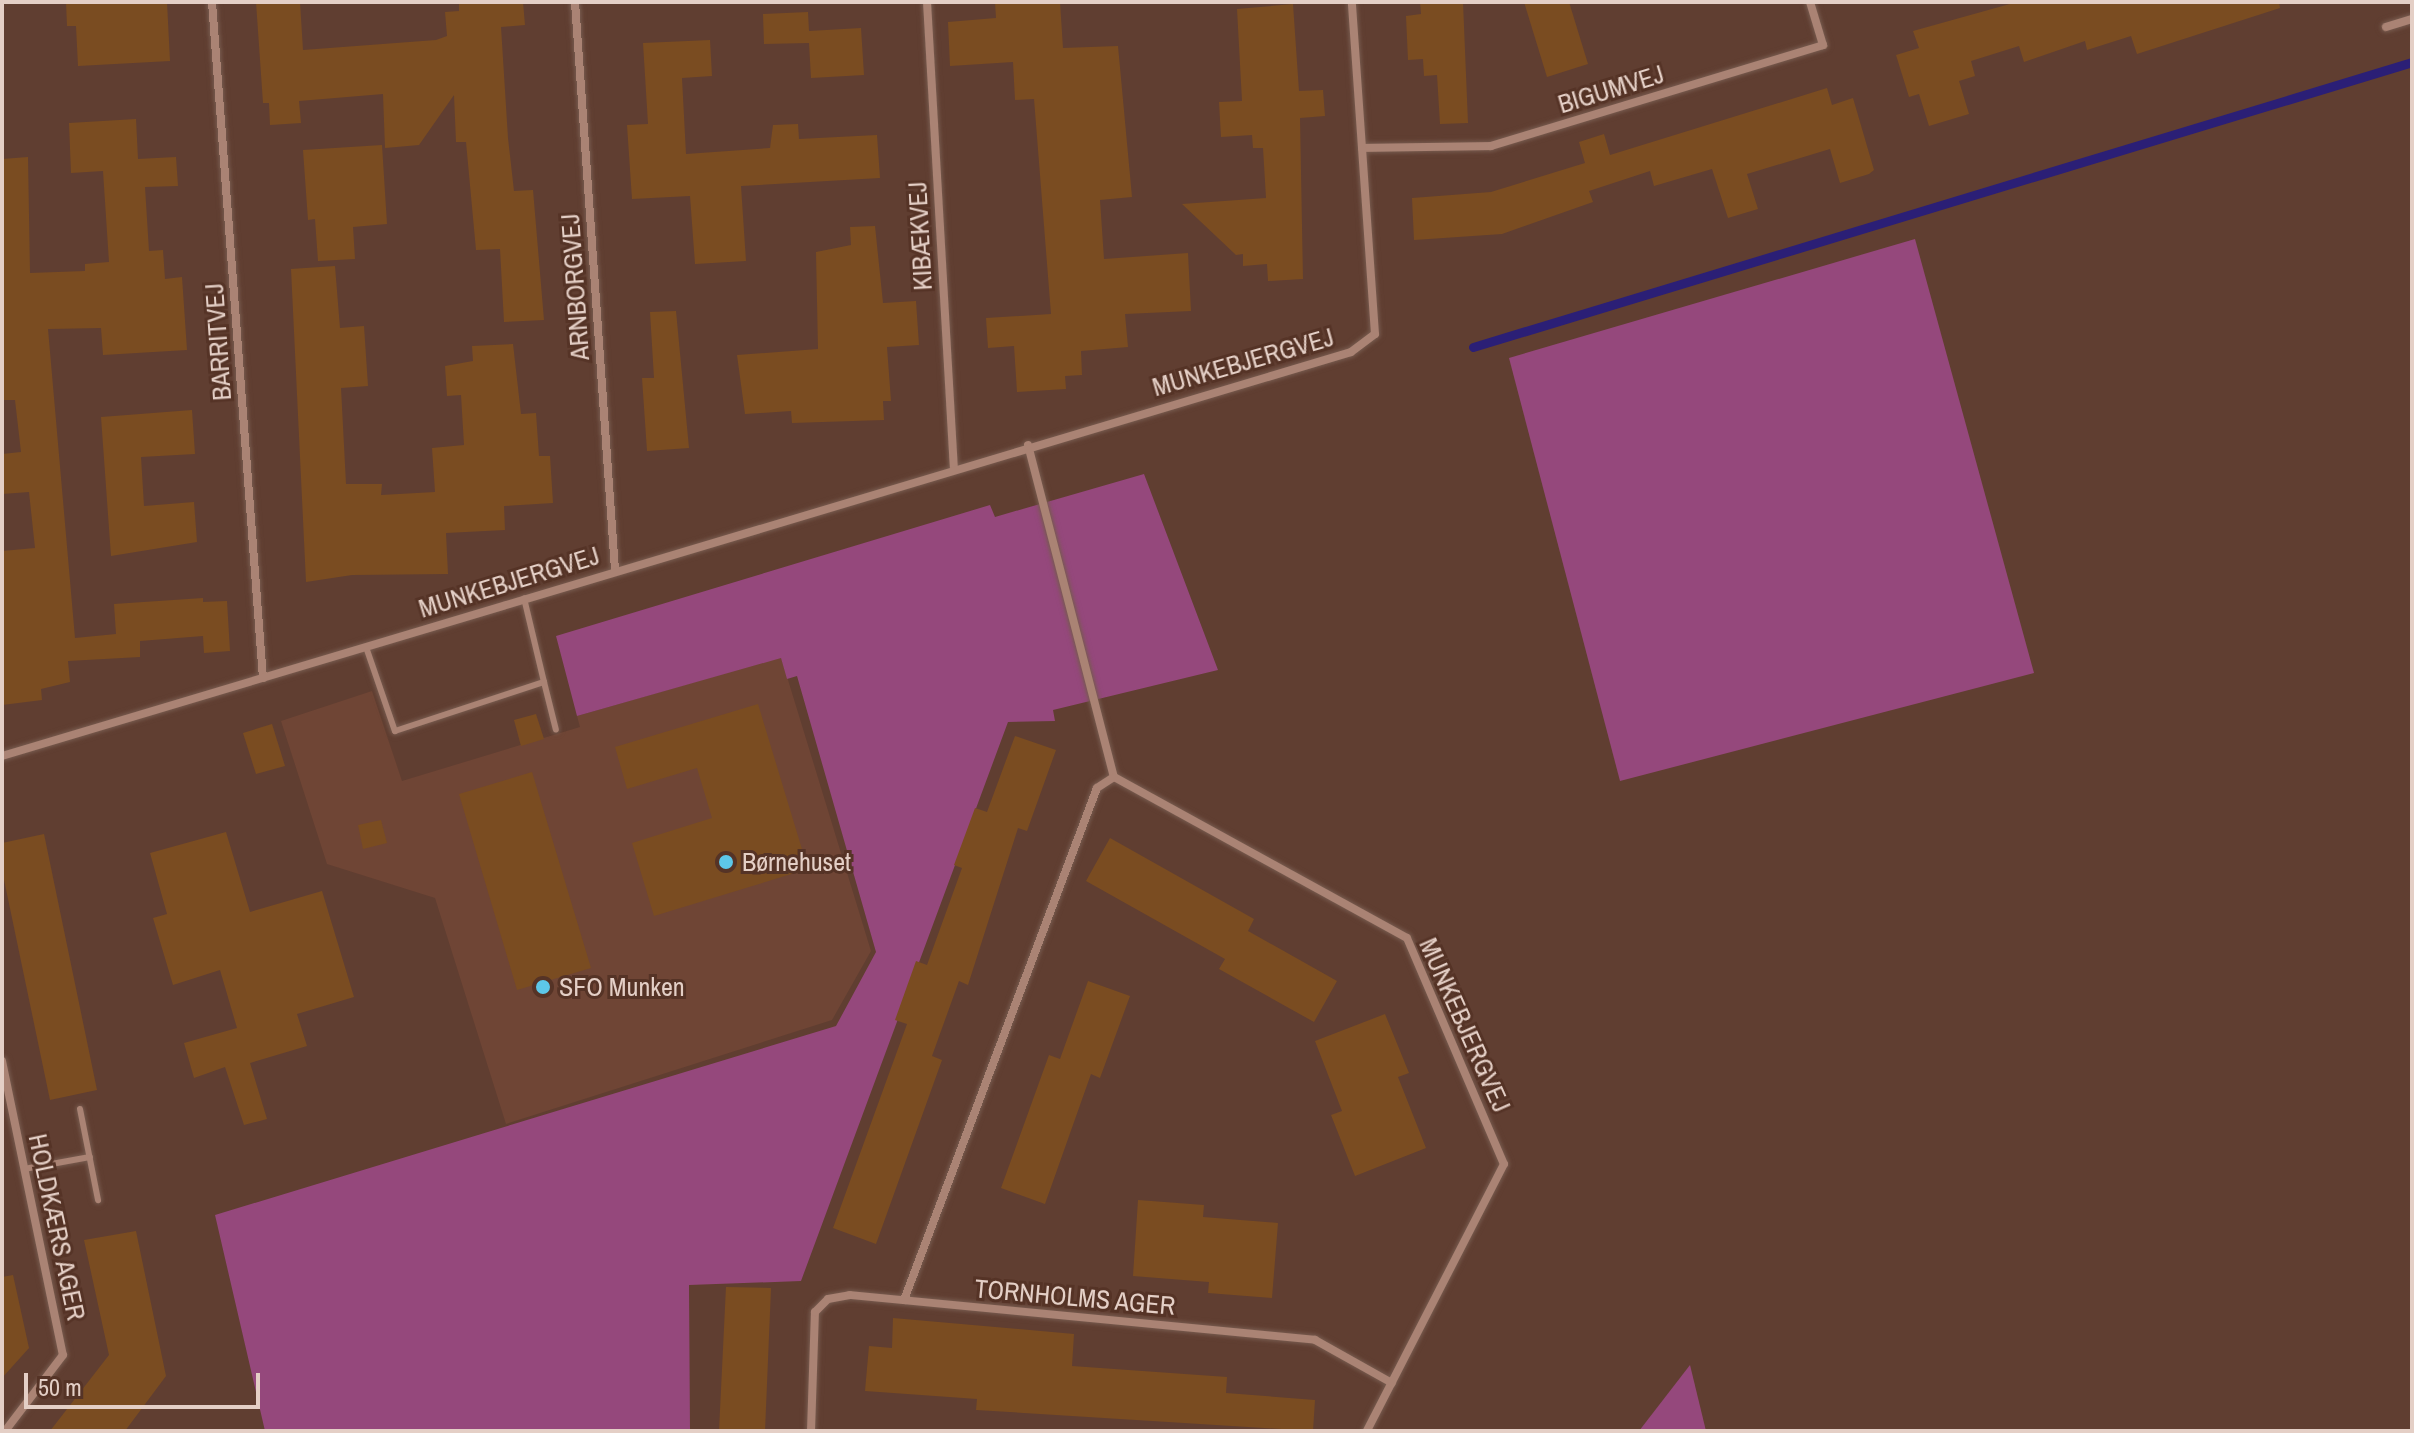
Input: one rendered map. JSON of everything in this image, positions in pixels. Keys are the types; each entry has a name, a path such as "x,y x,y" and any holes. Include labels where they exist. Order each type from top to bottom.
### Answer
{"street":[{"name":"BARRITVEJ","path":"212,2 263,678"},
{"name":"ARNBORGVEJ","path":"575,2 615,570"},
{"name":"KIBÆKVEJ","path":"927,2 954,467"},
{"name":"MUNKEBJERGVEJ","path":"2,756 954,467 1351,352 1375,334 1352,2"},
{"name":"BIGUMVEJ","path":"1362,148 1491,146 1823,45 1810,2"},
{"path":"2386,27 2412,19"},
{"path":"904,1300 1097,788 1114,777 1028,445"},
{"name":"MUNKEBJERGVEJ","path":"1114,777 1407,938 1504,1164 1392,1383"},
{"name":"HOLDKÆRS AGER","path":"2,1061 63,1355 5,1431"},
{"name":"TORNHOLMS AGER","path":"811,1431 815,1312 828,1299 850,1295 1315,1340 1392,1383"},
{"path":"1367,1431 1392,1383"}],"lane":[{"path":"524,598 556,730"},
{"path":"366,647 395,731 544,682"},
{"path":"80,1109 98,1200"},
{"path":"24,1169 90,1157"}],"shaded area":[{"path":"1915,239 2034,673 1620,781 1509,358"},
{"path":"1144,474 1218,670 1053,710 1055,721 1008,722 801,1281 689,1285 690,1431 265,1431 215,1215 836,1026 876,952 797,676 787,679 781,658 577,716 556,636 990,505 995,517"},
{"path":"781,657 871,951 832,1020 506,1124 435,898 327,864 281,721 372,691 402,781 580,727 577,716"},
{"path":"1690,1365 1706,1431 1639,1431"}],"building":[{"path":"66,2 167,2 170,61 78,66 76,26 67,26"},
{"path":"256,2 300,2 303,50 436,40 447,36 445,12 459,11 459,2 523,2 525,25 501,27 508,138 514,191 533,190 544,320 504,322 500,249 476,250 466,142 456,142 454,95 419,145 385,148 383,94 299,101 301,123 270,125 269,103 263,103"},
{"path":"995,2 1060,2 1063,48 1118,46 1132,197 1100,200 1104,259 1188,253 1191,311 1125,314 1128,347 1081,351 1082,375 1065,376 1066,389 1017,392 1014,346 988,348 986,318 1051,314 1034,99 1015,100 1013,62 950,66 948,22 996,18"},
{"path":"1420,2 1463,2 1468,123 1440,124 1437,75 1424,76 1423,59 1408,60 1406,16 1421,14"},
{"path":"1524,2 1569,2 1588,64 1547,77"},
{"path":"2017,2 2279,2 2280,8 2137,54 2131,36 2087,50 2085,41 2024,62 2019,46 1971,61 1975,76 1959,81 1969,114 1929,126 1919,94 1909,97 1896,55 1919,48 1913,31"},
{"path":"1293,4 1299,91 1323,90 1325,116 1300,118 1303,279 1268,281 1267,264 1243,266 1243,254 1236,255 1182,204 1266,198 1263,148 1253,148 1252,135 1221,137 1219,102 1242,101 1237,9"},
{"path":"808,12 809,31 861,28 864,75 811,78 809,43 764,44 763,14"},
{"path":"710,40 712,76 682,78 686,154 770,148 773,125 798,124 799,139 877,135 880,178 741,186 746,261 695,264 690,196 632,199 627,125 648,124 643,43"},
{"path":"1827,88 1832,105 1853,98 1874,170 1869,174 1840,183 1830,149 1747,174 1758,209 1728,218 1712,169 1654,186 1650,171 1589,191 1593,202 1502,234 1414,240 1412,198 1491,192 1585,163 1579,142 1604,134 1610,155"},
{"path":"136,119 138,159 176,157 178,186 145,187 149,251 163,250 165,279 182,277 187,350 103,355 101,328 48,329 75,638 116,634 114,604 203,598 203,602 227,601 230,651 204,653 203,636 140,641 140,657 68,661 70,682 41,689 42,700 2,705 2,551 35,548 29,492 2,494 2,454 21,452 15,400 2,400 2,159 28,157 30,273 85,271 85,264 109,262 103,171 71,173 69,123"},
{"path":"382,145 387,224 353,227 355,259 318,261 315,219 308,220 303,150"},
{"path":"875,226 883,303 916,301 919,345 887,347 891,401 883,401 884,420 792,423 791,411 745,414 737,355 818,349 816,252 851,245 850,227"},
{"path":"335,266 340,328 364,326 368,386 341,388 346,484 382,484 381,495 435,492 432,448 464,445 461,395 447,396 445,366 473,361 472,346 513,344 521,414 536,413 539,456 550,456 553,503 504,506 505,530 446,533 448,574 352,575 306,582 291,269"},
{"path":"676,311 689,448 647,451 642,378 654,378 650,312"},
{"path":"192,410 195,454 141,457 144,506 194,502 197,542 111,556 101,417"},
{"path":"758,704 808,869 654,916 632,843 712,818 697,768 627,789 615,747"},
{"path":"536,714 544,739 521,746 514,720"},
{"path":"272,724 285,766 256,774 243,733"},
{"path":"1015,736 1056,750 1027,831 1018,828 968,985 959,981 932,1056 942,1060 876,1244 833,1228 907,1024 895,1020 916,961 927,965 962,868 954,865 975,808 987,812"},
{"path":"532,772 591,968 517,990 459,794"},
{"path":"381,820 387,843 363,849 358,825"},
{"path":"226,832 250,912 322,891 354,997 297,1014 307,1046 250,1063 267,1119 244,1125 225,1067 194,1078 184,1043 237,1028 220,970 173,985 153,918 167,914 150,853"},
{"path":"44,834 97,1090 50,1100 2,870 2,843"},
{"path":"1110,838 1254,919 1248,931 1337,981 1314,1022 1219,969 1225,959 1086,881"},
{"path":"1088,981 1130,996 1100,1078 1091,1074 1045,1204 1001,1188 1049,1055 1060,1059"},
{"path":"1385,1014 1409,1073 1398,1077 1426,1148 1355,1176 1331,1115 1342,1111 1315,1041"},
{"path":"1138,1200 1204,1205 1203,1217 1278,1223 1272,1298 1208,1293 1209,1282 1133,1276"},
{"path":"136,1231 166,1376 125,1431 50,1431 109,1355 84,1240"},
{"path":"13,1275 29,1348 2,1378 2,1277"},
{"path":"726,1287 771,1288 765,1431 719,1431"},
{"path":"893,1318 1074,1334 1072,1366 1227,1377 1226,1393 1315,1400 1313,1431 976,1410 977,1399 865,1391 869,1346 892,1348"}],"waterway":[{"path":"1473,347 2412,62"}],"place":[{"name":"Børnehuset","path":"726,862"},
{"name":"SFO Munken","path":"543,987"}]}
